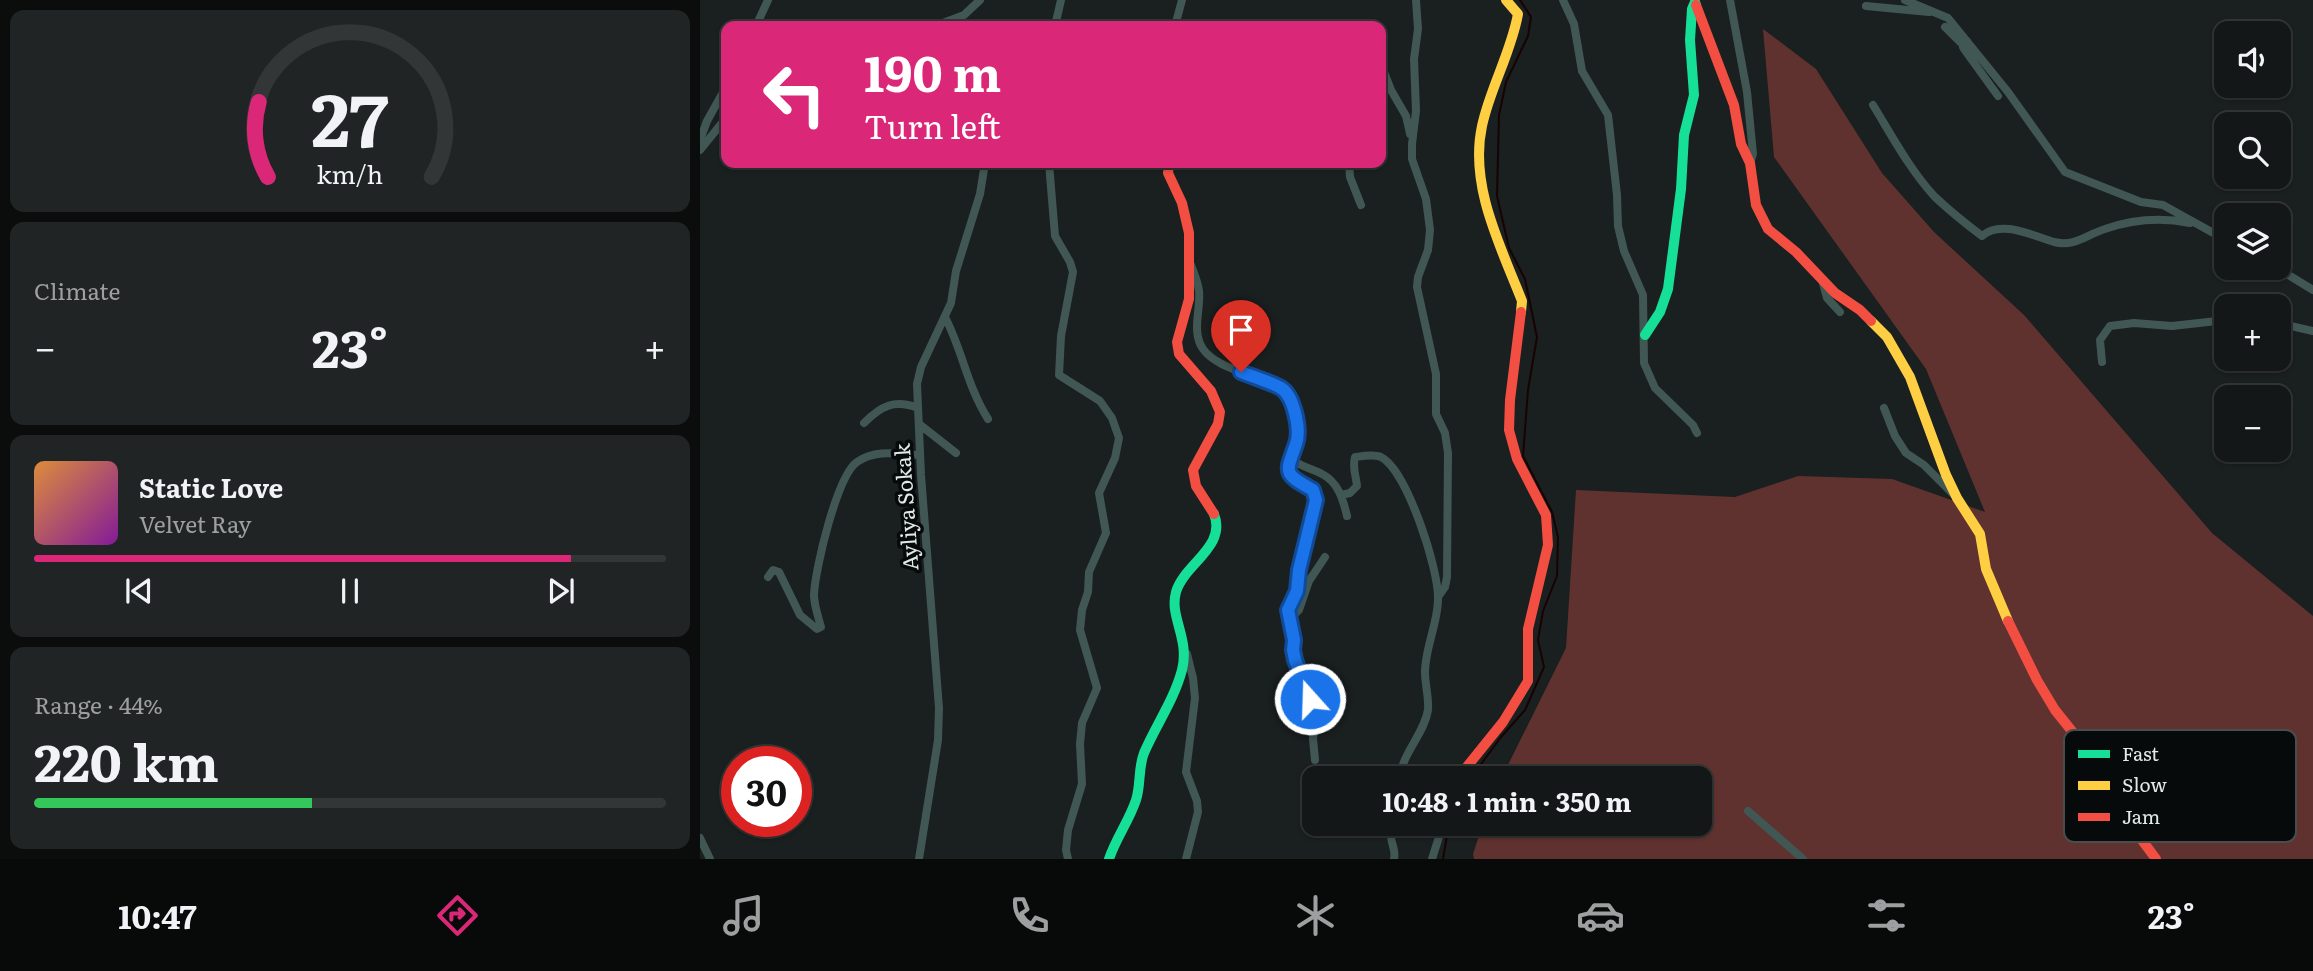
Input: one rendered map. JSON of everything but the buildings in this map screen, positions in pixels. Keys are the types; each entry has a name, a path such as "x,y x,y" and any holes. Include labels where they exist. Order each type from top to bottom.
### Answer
{"street":[{"path":"758,21 768,0"},
{"path":"948,21 964,15 980,0"},
{"path":"1056,21 1061,0"},
{"path":"1176,21 1182,0"},
{"path":"1416,0 1416,111 1412,159 1429,209 1430,230 1428,250 1417,287 1436,374 1436,414 1445,433 1448,453 1447,577 1445,587 1438,597"},
{"path":"1467,766 1503,722 1528,681 1528,629 1548,545 1546,515 1517,460 1509,430 1522,301 1492,225 1481,176 1480,135 1514,36 1518,14 1506,0"},
{"path":"1563,0 1574,24 1582,71 1608,115 1618,226 1643,295 1644,363 1655,388 1693,425 1697,433"},
{"path":"1730,0 1747,92 1753,154 1750,163"},
{"path":"1905,0 1948,18 2008,92 2065,172 2141,202 2162,205 2214,233"},
{"path":"1645,335 1660,312 1668,289 1681,189 1684,135 1693,95 1690,40 1695,2 1734,105 1741,144 1750,163 1756,205 1768,229 1796,252 1835,293 1860,310 1888,337 1910,377 1946,475 1980,534 1986,569 2014,635 2037,680 2071,730"},
{"path":"1866,6 1939,13"},
{"path":"1945,27 1962,44 1966,41"},
{"path":"1966,41 1963,47 1998,96"},
{"path":"1386,74 1391,90 1408,121 1412,144"},
{"path":"700,140 721,96"},
{"path":"1873,105 1911,165 1934,195 1982,236 1988,230 2017,230 2068,244 2077,243 2103,229 2150,218 2166,218 2199,225"},
{"path":"700,150 721,124"},
{"name":"Ayliya Sokak","path":"919,859 938,740 939,708 920,455 918,376 951,303 956,271 980,194 984,168"},
{"path":"1049,168 1055,236 1073,272 1061,336 1059,375 1100,401 1112,418 1119,438 1115,458 1099,493 1105,533 1089,572 1088,592 1082,610 1080,630 1097,688 1082,723 1082,784 1068,830 1068,859"},
{"path":"1168,168 1168,173 1182,203 1189,233 1191,262 1189,299 1177,342 1179,354 1212,391 1220,412 1217,425 1193,470 1195,487 1215,515 1217,527 1212,542 1179,584 1174,605 1193,678 1195,698 1186,772 1197,801 1198,812 1186,859"},
{"path":"1349,168 1361,205"},
{"path":"1191,262 1199,288 1198,329 1203,349 1219,361 1281,388 1288,395 1295,414 1296,462 1329,478 1341,495 1347,516"},
{"path":"2291,277 2313,290"},
{"path":"1822,280 1827,298 1840,312"},
{"path":"945,317 957,340 975,399 988,419"},
{"path":"2102,362 2100,340 2110,326 2134,323 2172,327 2214,322"},
{"path":"2291,326 2313,331"},
{"path":"864,423 876,412 895,403 905,403 918,408"},
{"path":"1884,408 1895,436 1906,453 1924,465 1958,498"},
{"path":"919,424 956,453"},
{"path":"1297,441 1287,462 1289,472 1296,480 1313,490 1316,500 1299,570 1297,591 1288,610 1295,660 1315,719 1315,760"},
{"path":"768,577 773,569 779,572 800,615 817,629 821,626 814,594 827,527 844,476 854,464 881,453 920,455"},
{"path":"1341,495 1350,493 1357,486 1352,467 1355,457 1379,456 1394,468 1426,538 1438,597 1425,670 1427,711 1425,722 1405,757 1403,766"},
{"path":"1289,620 1299,610 1309,581 1325,557"},
{"path":"1108,859 1137,798 1143,757 1177,691 1186,652"},
{"path":"1748,811 1803,859"},
{"path":"1390,836 1394,859"},
{"path":"1432,859 1439,836"},
{"path":"700,838 710,859"},
{"path":"2143,842 2155,859"}],"shaded area":[{"path":"1763,29 1816,69 1882,173 1934,232 2024,315 2212,533 2313,616 2313,859 1474,859 1479,836 1712,836 1712,766 1507,766 1566,648 1576,490 1735,497 1798,476 1892,479 1985,512 1926,369 1774,157"}],"waterway":[{"path":"1480,766 1525,710 1544,667 1538,640 1543,611 1557,576 1558,537 1552,512 1523,456 1528,390 1537,337 1525,279 1509,248 1497,196 1499,115 1506,82 1528,36 1531,17 1520,0"},
{"path":"1443,859 1447,836"}],"traffic: fast":[{"path":"1645,335 1660,312 1668,289 1681,189 1684,135 1694,95 1690,40 1692,9 1695,2 1696,5"},
{"path":"1109,859 1136,800 1144,753 1179,681 1184,658 1175,610 1176,592 1180,582 1215,536 1214,514"}],"traffic: slow":[{"path":"1506,0 1518,14 1511,43 1482,126 1480,171 1489,216 1522,301 1521,312"},
{"path":"1871,321 1887,337 1910,377 1946,475 1980,534 1986,569 2008,621"}],"traffic: jam":[{"path":"1696,5 1734,105 1741,144 1750,163 1756,205 1768,229 1796,252 1835,293 1871,321"},
{"path":"1168,168 1168,173 1182,203 1189,233 1189,299 1177,342 1179,354 1211,391 1220,412 1218,424 1193,470 1196,486 1214,514"},
{"path":"1467,766 1503,722 1528,681 1528,629 1548,545 1546,515 1517,459 1509,430 1521,312"},
{"path":"2008,621 2037,680 2071,730"},
{"path":"2143,842 2156,859"}],"route":[{"path":"1241,372 1281,388 1288,395 1295,414 1297,441 1287,462 1289,472 1296,480 1313,490 1316,500 1299,570 1297,591 1288,610 1295,660 1310,699"}]}
